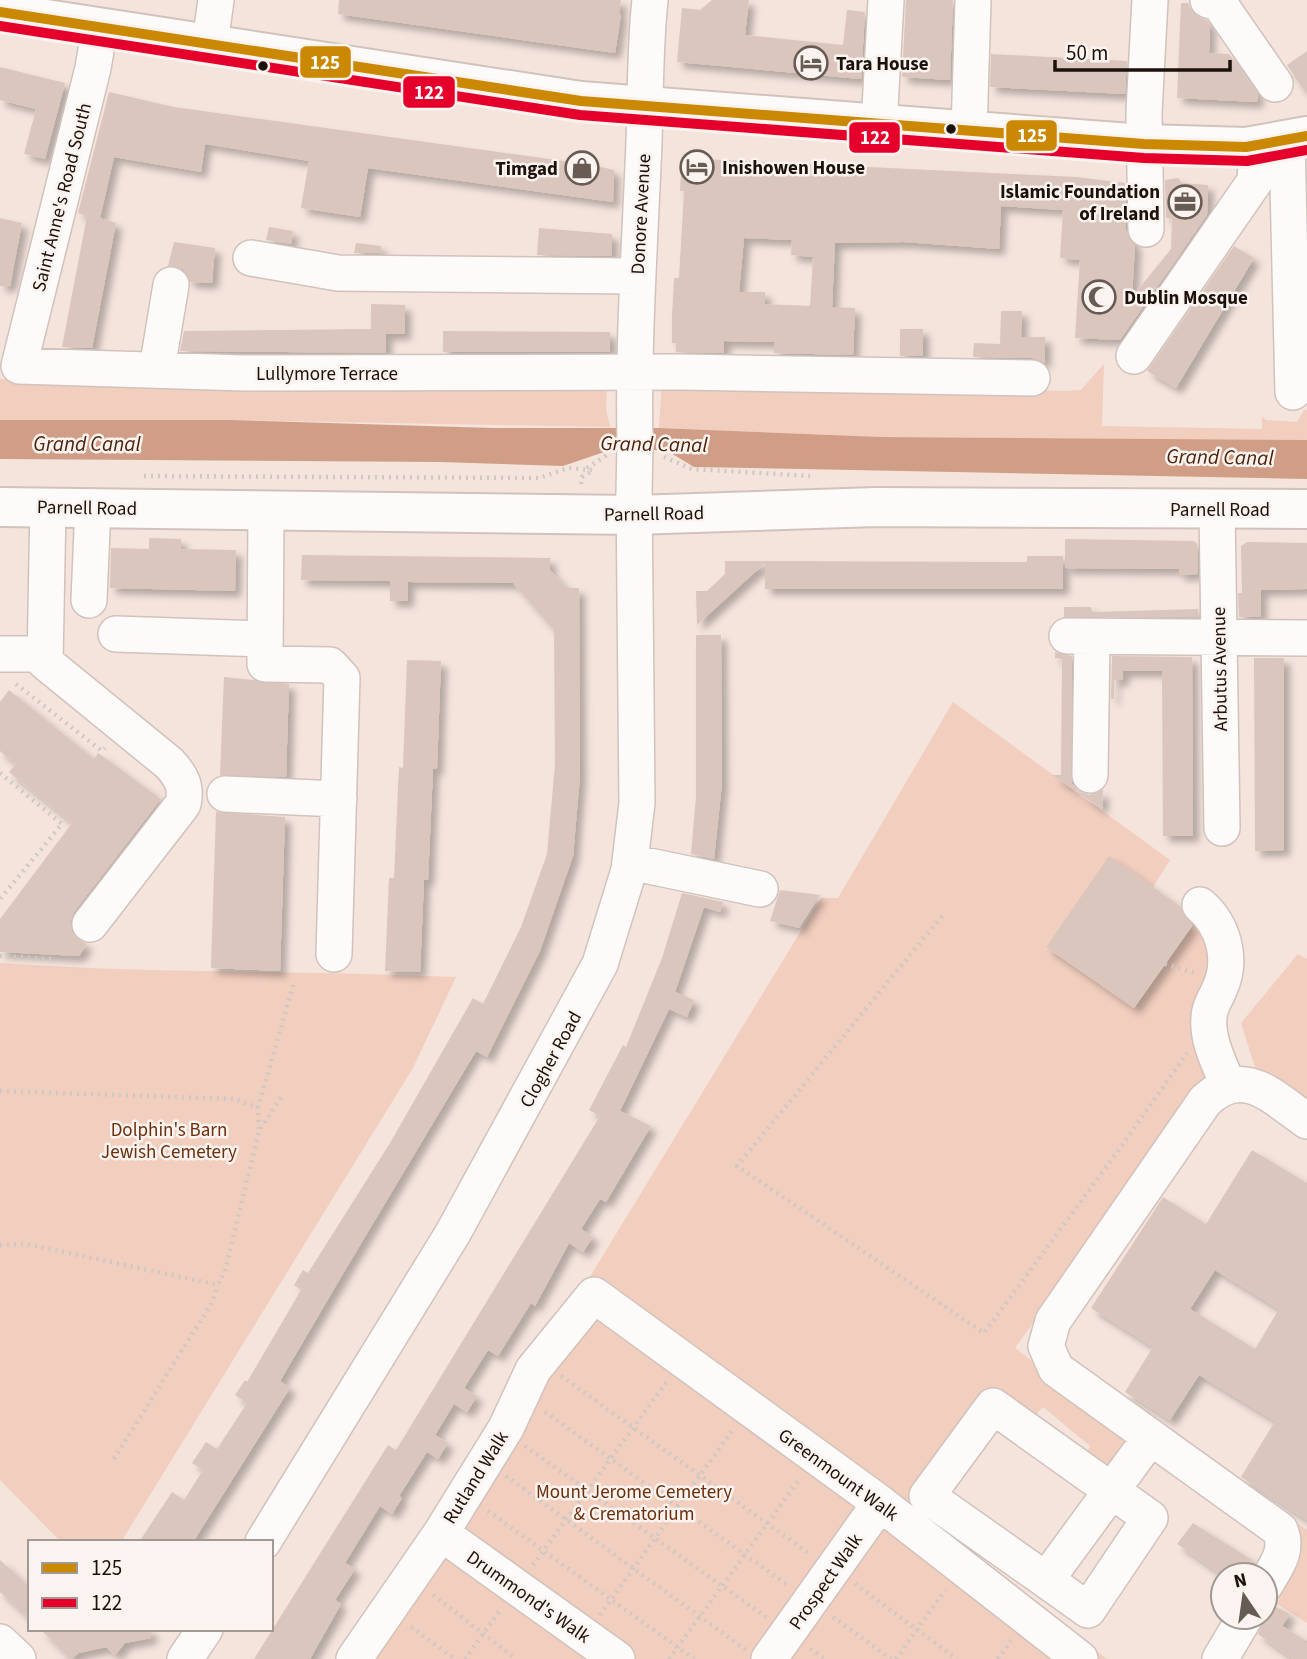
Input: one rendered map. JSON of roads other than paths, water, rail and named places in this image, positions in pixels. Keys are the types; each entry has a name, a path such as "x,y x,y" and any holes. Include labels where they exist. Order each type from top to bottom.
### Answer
{"main road":[{"path":"0,12 582,101 879,126 1144,144 1284,141"},
{"name":"Parnell Road","path":"0,507 266,510 634,504 1307,509"}],"street":[{"path":"210,43 216,0"},
{"name":"Donore Avenue","path":"634,504 636,275 645,49 650,0"},
{"path":"879,126 886,0"},
{"path":"969,132 973,0"},
{"path":"1146,229 1144,144 1150,0"},
{"path":"1208,0 1219,3 1275,83"},
{"name":"Saint Anne's Road South","path":"19,366 93,68 100,27"},
{"path":"1284,141 1298,222 1293,392"},
{"path":"1134,356 1284,141"},
{"path":"251,258 338,272 636,275"},
{"path":"157,369 172,285"},
{"name":"Lullymore Terrace","path":"19,366 634,380 852,374 1032,378"},
{"name":"Clogher Road","path":"264,1540 453,1233 548,1064 600,964 630,862 637,803 634,504"},
{"path":"48,507 45,662 169,763 180,775 186,790 184,804 90,924"},
{"path":"89,600 93,507"},
{"path":"266,510 265,664 330,665 342,678 334,954"},
{"name":"Arbutus Avenue","path":"1217,510 1222,828"},
{"path":"116,634 265,639"},
{"path":"1090,775 1079,637 1307,638"},
{"path":"0,654 45,654"},
{"path":"225,794 339,799"},
{"path":"630,862 760,889"},
{"path":"1199,905 1220,928 1225,959 1225,975 1209,1014 1208,1024 1228,1085"},
{"path":"1278,1561 1285,1542 1280,1530 1056,1369 1048,1356 1046,1337 1053,1321 1205,1101 1217,1090 1228,1085 1253,1084 1307,1121"},
{"name":"Rutland Walk","path":"354,1659 465,1495 504,1432 542,1359 594,1295"},
{"name":"Greenmount Walk","path":"594,1295 880,1503 1080,1659"},
{"path":"993,1406 1150,1518 1088,1610 1046,1580 927,1496 993,1406"},
{"path":"1046,1580 1150,1438"},
{"name":"Prospect Walk","path":"769,1648 810,1601 880,1503"},
{"name":"Drummond's Walk","path":"441,1533 617,1659"},
{"path":"186,1659 204,1631"},
{"path":"1220,1659 1237,1631"},
{"path":"0,1642 18,1659"}],"water":[{"name":"Grand Canal","path":"0,420 231,420 493,428 659,428 881,437 1307,440 1307,479 694,467 666,450 610,450 563,466 440,462 0,459"}],"place":[{"name":"Tara House","path":"811,63"},
{"name":"Inishowen House","path":"697,167"},
{"name":"Timgad","path":"582,168"},
{"name":"Islamic Foundation of Ireland","path":"1185,202"},
{"name":"Dublin Mosque","path":"1099,297"}],"park label":[{"name":"Dolphin's Barn Jewish Cemetery","path":"169,1140"},
{"name":"Mount Jerome Cemetery & Crematorium","path":"634,1502"}]}
